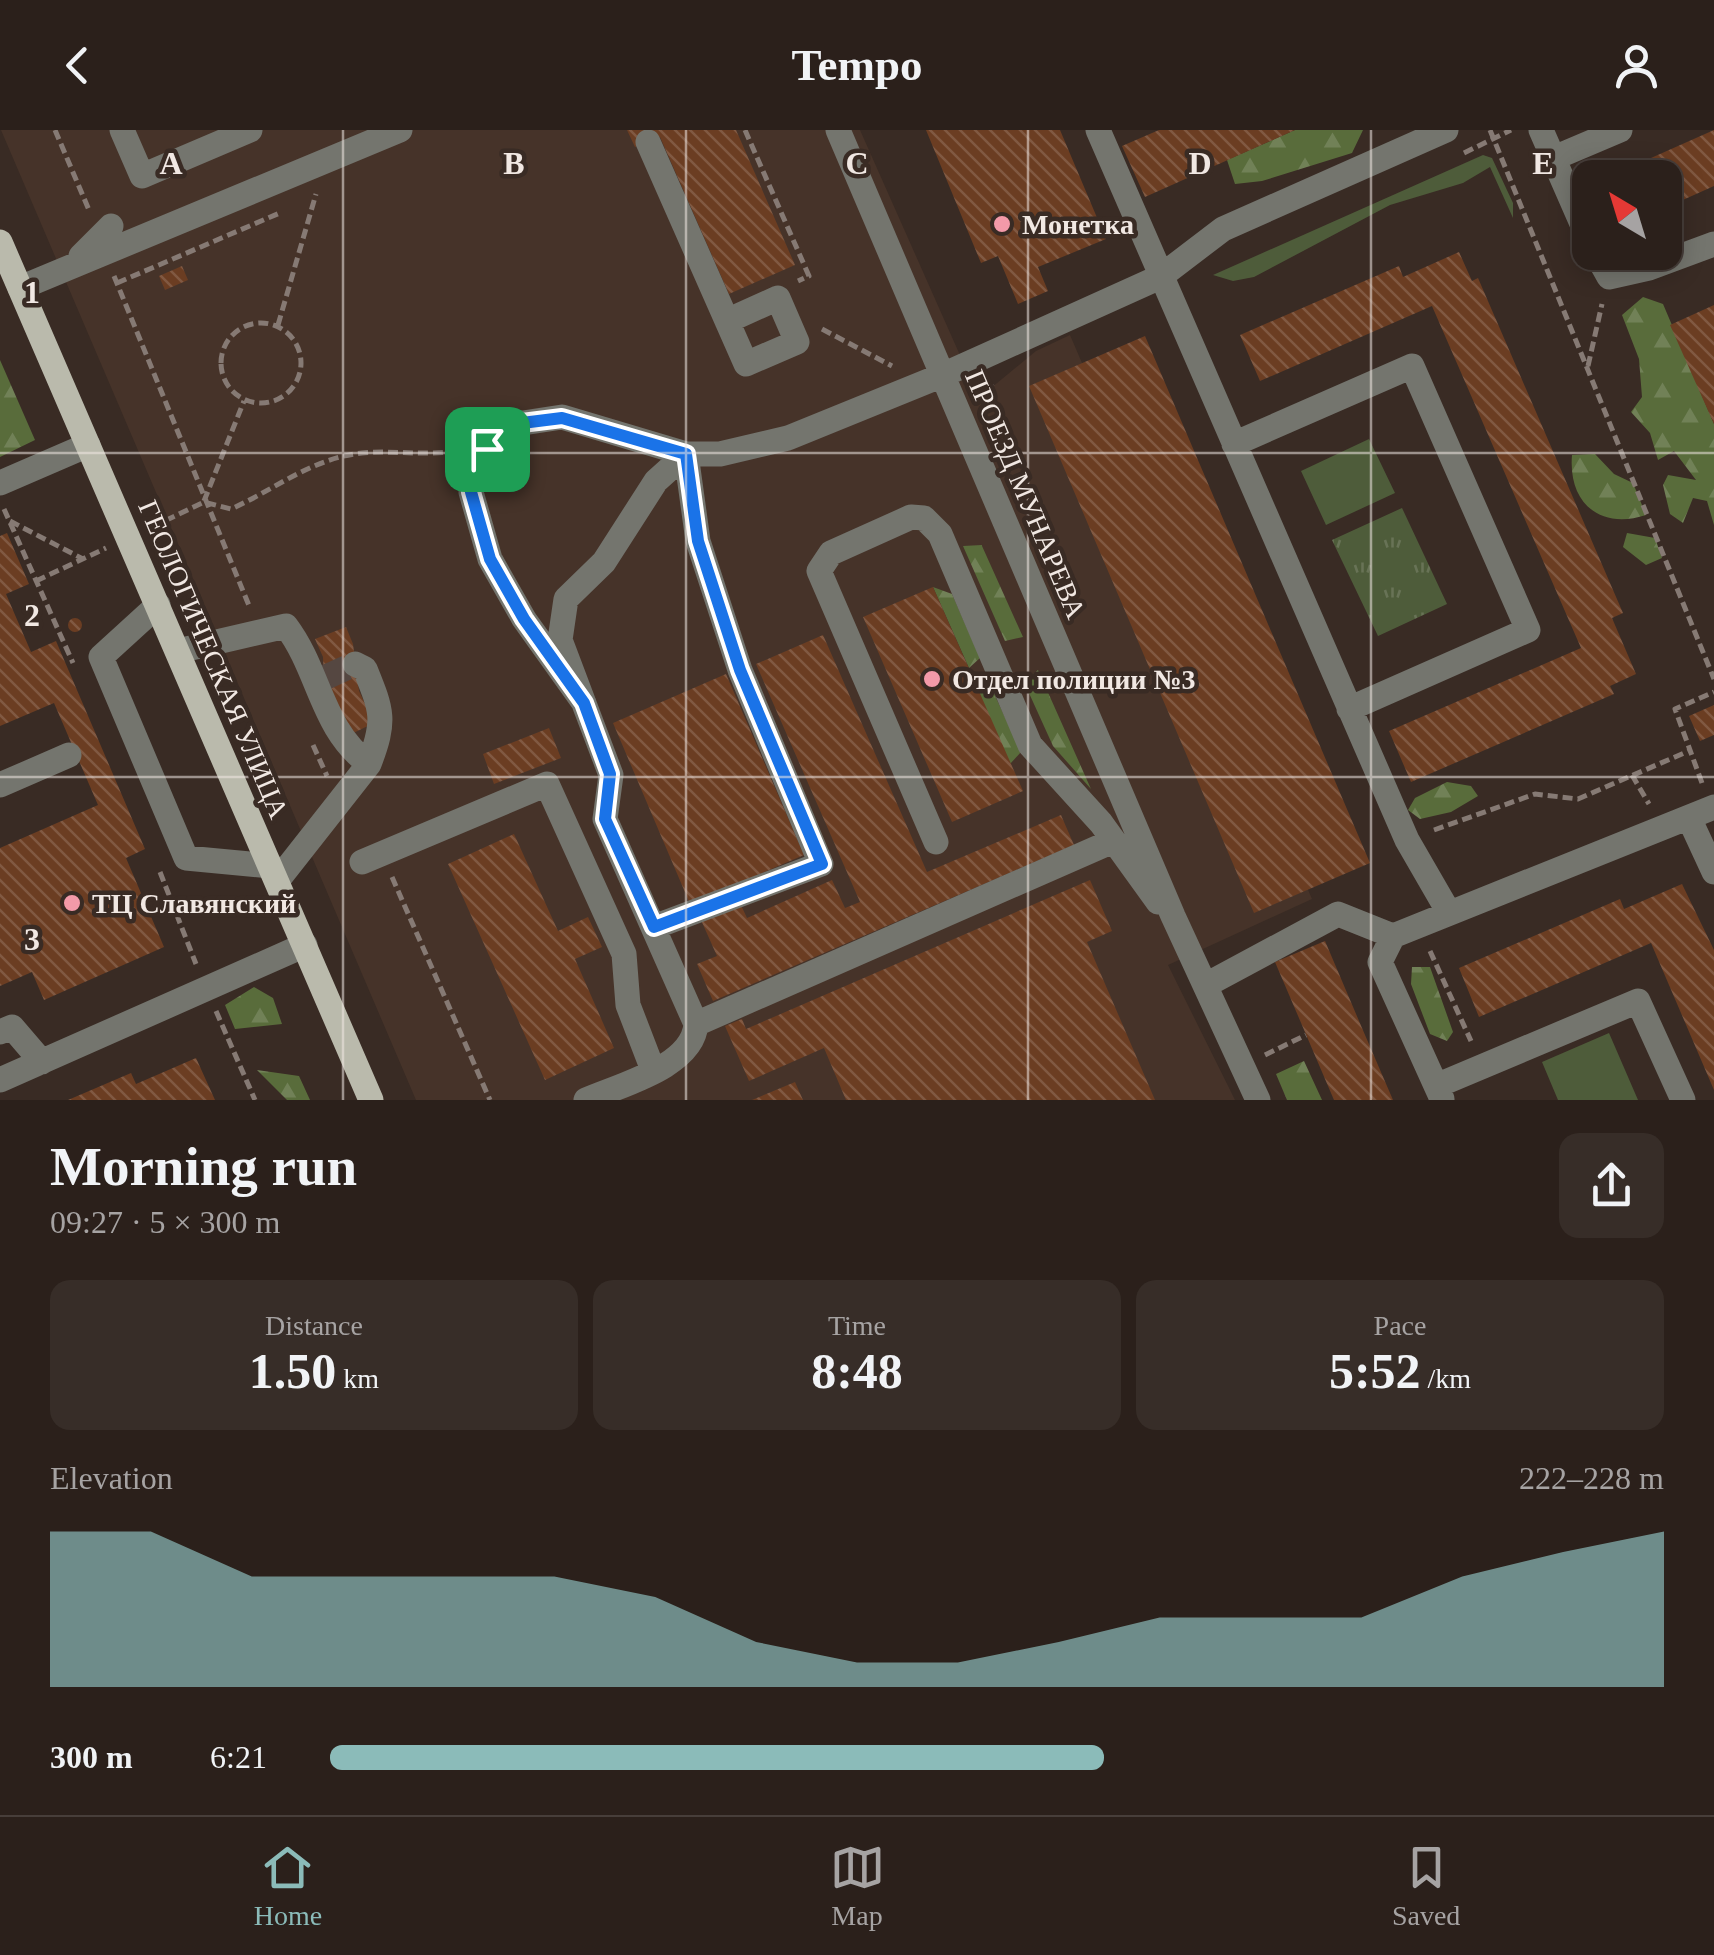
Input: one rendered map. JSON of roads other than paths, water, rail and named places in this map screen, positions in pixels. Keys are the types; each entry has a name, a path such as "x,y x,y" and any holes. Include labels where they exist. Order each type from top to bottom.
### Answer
{"main road":[{"name":"ГЕОЛОГИЧЕСКАЯ УЛИЦА","path":"0,242 371,1100"}],"street":[{"path":"122,130 142,176 215,137 250,130"},
{"path":"20,288 70,266 104,239 400,130"},
{"name":"ПРОЕЗД МУНАРЕВА","path":"838,130 934,378 1258,1100"},
{"path":"1098,130 1407,840 1448,912"},
{"path":"584,703 524,619 490,559 471,492 487,449 522,423 562,418 686,454 720,454 788,438 1160,277 1223,229 1446,130"},
{"path":"1540,130 1572,200"},
{"path":"1554,158 1620,130"},
{"path":"648,142 727,320"},
{"path":"1682,256 1714,244"},
{"path":"1604,270 1608,277 1640,270"},
{"path":"1234,444 1412,366 1528,630 1349,708"},
{"path":"0,483 88,445"},
{"path":"586,1100 682,1054 695,1039 696,1024 605,819 610,774 560,640 566,599 604,562 656,480 686,454"},
{"path":"654,927 822,864 740,670 698,541 686,454"},
{"path":"936,842 819,570 831,553 911,517 924,518 940,534 1030,745 1113,841 1149,894 1173,916"},
{"path":"158,606 101,657 186,858 274,873 369,764 382,730 382,713 365,669 356,664"},
{"path":"178,651 286,626 318,681 348,749 369,764"},
{"path":"0,785 70,755"},
{"path":"362,862 548,784 624,954 628,1005 653,1070"},
{"path":"1682,1100 1638,1001 1482,1066 1440,1093 1380,962 1393,936 1714,806"},
{"path":"1689,818 1714,872"},
{"path":"696,1024 1113,841"},
{"path":"1206,985 1338,914 1393,936"},
{"path":"0,1080 305,945"},
{"path":"0,1032 12,1027 42,1062"}],"tunnel":[{"path":"324,678 355,664"}],"place":[{"name":"Монетка","path":"1002,224"},
{"name":"Отдел полиции №3","path":"932,679"},
{"name":"ТЦ Славянский","path":"72,903"}]}
